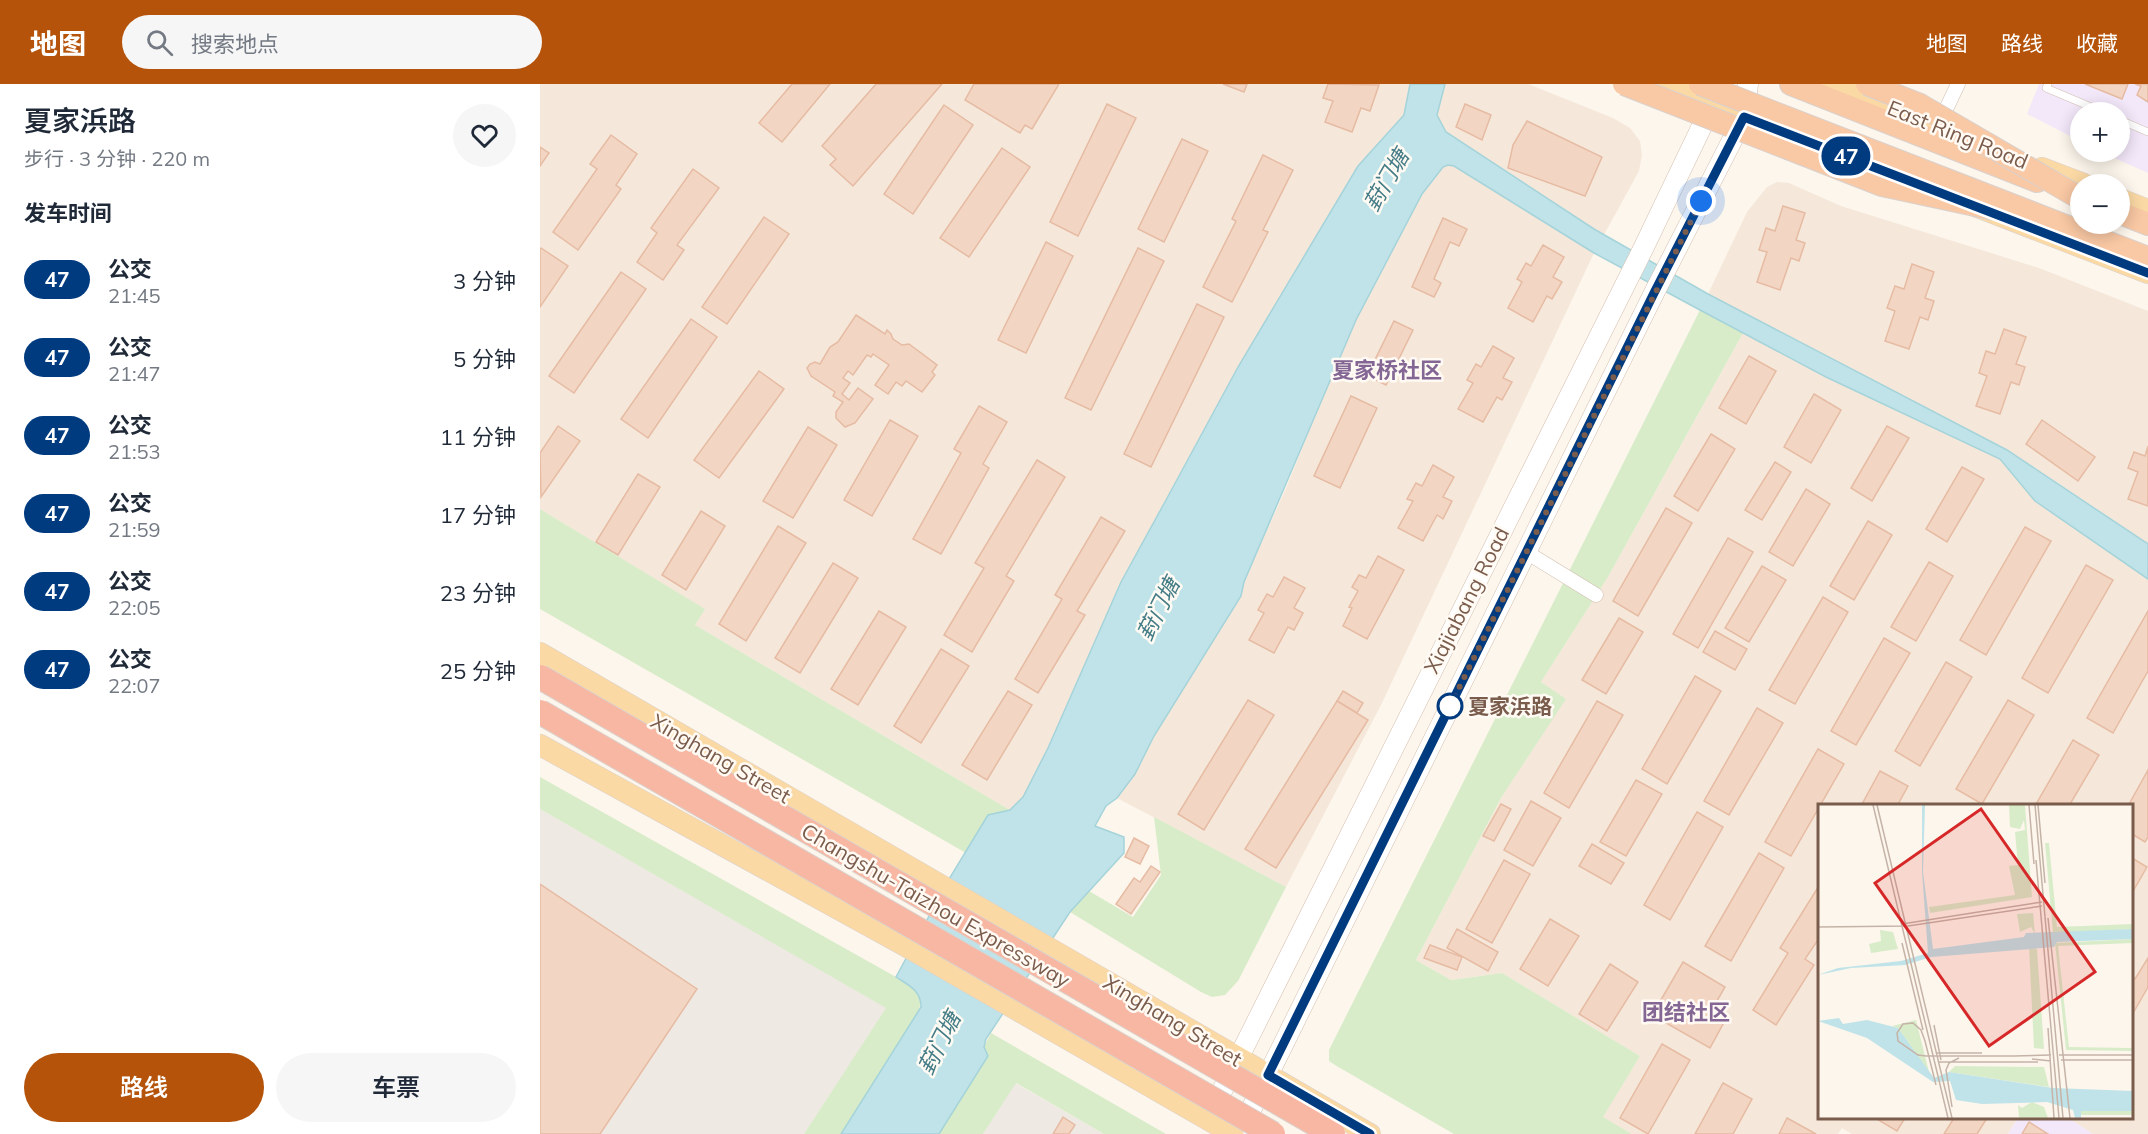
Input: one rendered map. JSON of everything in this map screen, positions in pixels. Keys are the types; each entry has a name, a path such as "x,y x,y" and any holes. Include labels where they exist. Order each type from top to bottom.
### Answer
{"highway":[{"path":"1624,84 1882,185 2066,225"},
{"path":"1700,84 2148,258"},
{"path":"1791,84 2070,189"},
{"path":"1867,84 1920,105 2070,187"},
{"path":"2130,217 2148,224"},
{"name":"Changshu-Taizhou Expressway","path":"540,677 1333,1134"},
{"name":"Changshu-Taizhou Expressway","path":"540,712 1273,1134"}],"main road":[{"path":"1661,84 2148,273"},
{"name":"Xiajiabang Road","path":"1208,1120 1712,104 1728,84"},
{"name":"Xiajiabang Road","path":"1239,1134 1654,293 1744,117 1748,84"},
{"name":"East Ring Road","path":"1832,84 1938,126 2070,188"},
{"path":"2130,203 2148,210"},
{"name":"Xinghang Street","path":"540,652 1371,1134"},
{"path":"1413,707 1443,721"},
{"path":"540,745 904,945 1233,1134"}],"street":[{"path":"1938,126 1958,84"},
{"path":"1526,552 1596,595"}],"lane":[{"path":"2048,84 2046,88 2079,102"},
{"path":"2130,124 2148,132"}],"shaded area":[{"path":"540,84 1528,84 1613,118 1630,128 1640,141 1642,155 1639,171 1594,253 1382,703 1286,887 1117,798 1135,774 1154,736 1241,596 1244,582 1287,486 1335,366 1416,204 1352,176 1238,367 1121,582 1048,748 1023,797 1010,810 695,625 704,609 540,509"},
{"path":"2039,84 2148,84 2148,173 2123,162 2130,162 2130,102 2070,102 2070,136 2027,114"},
{"path":"1777,182 1789,183 1841,206 2039,268 2148,311 2148,544 2007,450 1708,294 1747,212 1767,187"},
{"path":"1743,333 1826,377 2000,459 2035,501 2148,579 2148,1134 2093,1134 2070,1119 2133,1119 2133,804 1818,804 1818,1119 2017,1119 2008,1134 1852,1134 1842,1128 1838,1134 1632,1134 1602,1117 1640,1056 1502,973 1451,980 1416,960 1501,798 1565,699 1541,682 1608,577"},
{"path":"540,809 887,1008 804,1134 540,1134"},
{"path":"1015,1083 1104,1134 983,1134"},
{"path":"2017,1119 2070,1119 2093,1134 2008,1134"}],"green space":[{"path":"1700,310 1743,333 1608,577 1541,682 1566,699 1501,798 1416,960 1451,980 1502,973 1640,1056 1603,1117 1632,1134 1454,1134 1329,1061 1329,1050"},
{"path":"540,509 705,609 695,625 1010,810 988,816 966,853 540,609"},
{"path":"540,777 896,977 916,991 920,1001 917,1014 841,1134 804,1134 886,1008 540,809"},
{"path":"1154,817 1286,887 1238,981 1225,995 1212,997 1201,992 1070,912 1089,891 1133,917 1161,875"},
{"path":"991,1033 1166,1134 1104,1134 1016,1083 983,1134 939,1134 988,1056 984,1047"}],"water":[{"name":"葑门塘","path":"1410,84 1445,84 1437,115 1446,132 1594,229 1708,294 2007,450 2148,544 2148,579 2035,501 2000,459 1826,377 1594,253 1454,166 1443,167 1422,194 1356,320 1244,582 1241,596 1154,736 1135,774 1117,798 1106,806 1095,826 1124,837 1124,853 1070,912 986,1039 984,1047 988,1056 939,1134 841,1134 921,1007 916,992 896,977 949,879 988,815 1010,810 1023,797 1048,748 1121,582 1238,367 1358,166 1404,115"}],"building":[{"path":"792,84 830,84 782,142 759,123"},
{"path":"876,84 942,84 853,186 830,165 836,159 822,146"},
{"path":"974,84 1059,84 1032,129 1025,125 1020,133 965,100"},
{"path":"1223,84 1247,84 1244,92"},
{"path":"1328,84 1379,85 1370,111 1361,108 1352,132 1325,122 1333,101 1323,98"},
{"path":"2085,84 2128,84 2122,99"},
{"path":"2135,84 2148,84 2148,102 2137,95 2141,86"},
{"path":"1107,104 1136,118 1078,236 1050,222"},
{"path":"1465,104 1491,115 1482,140 1456,127"},
{"path":"944,105 973,125 913,214 884,194"},
{"path":"1527,121 1602,157 1585,196 1508,168 1513,145"},
{"path":"611,135 637,154 616,185 621,189 578,250 553,232 597,169 590,164"},
{"path":"1182,139 1208,151 1164,242 1138,229"},
{"path":"540,147 549,153 540,166"},
{"path":"1002,148 1030,167 969,257 940,238"},
{"path":"1263,155 1293,170 1263,230 1268,232 1232,302 1203,287 1236,221 1232,219"},
{"path":"693,169 719,188 677,245 684,250 663,280 637,262 657,233 651,228"},
{"path":"1783,206 1805,213 1796,240 1805,243 1799,261 1791,258 1780,290 1757,282 1767,252 1759,250 1766,228 1775,231"},
{"path":"764,217 789,234 727,324 702,307"},
{"path":"1443,218 1467,229 1459,246 1450,242 1434,279 1441,283 1434,297 1412,287"},
{"path":"1046,242 1073,256 1026,353 998,340"},
{"path":"1543,245 1564,257 1553,277 1562,282 1552,299 1547,296 1533,322 1508,308 1522,282 1517,279 1526,263 1531,266"},
{"path":"541,248 568,266 540,307 540,250"},
{"path":"1138,248 1164,261 1091,410 1065,398"},
{"path":"1912,264 1934,272 1925,298 1934,301 1928,320 1920,317 1909,349 1885,341 1895,311 1887,308 1895,286 1904,289"},
{"path":"621,272 646,289 574,393 549,376"},
{"path":"1197,304 1224,317 1151,467 1124,454"},
{"path":"856,315 885,334 887,330 893,339 902,345 909,344 937,365 932,372 935,375 922,392 906,381 902,386 896,382 888,394 875,385 889,365 873,354 871,357 867,355 853,375 848,371 843,378 850,383 842,394 849,400 858,388 873,399 855,423 845,427 836,418 836,412 843,402 833,396 835,392 811,376 807,368 815,362 820,364 830,347 838,342"},
{"path":"691,319 717,337 648,438 621,419"},
{"path":"1394,321 1413,330 1386,385 1367,376"},
{"path":"2004,329 2026,337 2016,364 2025,367 2019,385 2011,382 2000,414 1976,406 1987,376 1979,373 1986,351 1995,354"},
{"path":"1493,346 1514,358 1503,378 1512,382 1502,400 1497,397 1483,422 1458,409 1473,383 1467,380 1476,364 1481,367"},
{"path":"1749,356 1776,371 1746,424 1719,408"},
{"path":"759,371 784,389 719,478 694,460"},
{"path":"1814,394 1841,410 1811,463 1784,447"},
{"path":"1351,396 1377,408 1340,488 1314,476"},
{"path":"979,406 1007,422 983,464 989,468 941,554 913,539 961,453 954,449"},
{"path":"890,420 918,436 872,516 844,500"},
{"path":"2042,420 2095,457 2078,481 2026,444"},
{"path":"558,426 580,441 541,497 540,453"},
{"path":"1887,426 1909,438 1872,501 1851,488"},
{"path":"808,427 837,445 793,518 763,501"},
{"path":"1711,434 1735,449 1698,511 1674,496"},
{"path":"2148,446 2148,506 2128,499 2138,472 2128,468 2134,452 2145,456"},
{"path":"1037,460 1065,477 1006,576 1014,581 972,652 944,635 984,568 975,563"},
{"path":"1775,462 1791,472 1762,520 1745,510"},
{"path":"1433,465 1454,477 1443,497 1452,501 1443,519 1437,515 1423,541 1398,528 1413,501 1407,499 1416,483 1422,486"},
{"path":"1962,467 1984,479 1947,542 1926,529"},
{"path":"638,474 660,487 618,555 596,542"},
{"path":"1806,489 1830,504 1793,566 1769,552"},
{"path":"1666,508 1692,523 1638,616 1613,601"},
{"path":"701,511 725,526 686,590 662,575"},
{"path":"1101,517 1125,531 1077,611 1085,615 1038,693 1015,679 1062,599 1055,595"},
{"path":"1868,521 1892,535 1854,600 1830,586"},
{"path":"778,526 806,543 746,641 719,624"},
{"path":"2025,527 2051,541 1986,655 1960,640"},
{"path":"1728,538 1753,552 1698,648 1673,634"},
{"path":"1378,556 1404,570 1367,639 1343,626 1352,608 1349,607 1358,591 1352,587 1359,575 1366,578"},
{"path":"1929,562 1953,576 1916,641 1891,627"},
{"path":"833,563 858,578 800,673 775,658"},
{"path":"2086,565 2113,580 2048,693 2022,678"},
{"path":"1762,566 1786,580 1749,642 1725,628"},
{"path":"1284,577 1305,588 1294,608 1303,613 1294,630 1288,627 1274,653 1249,640 1264,613 1258,610 1267,594 1273,597"},
{"path":"1823,597 1848,612 1795,704 1769,690"},
{"path":"879,611 906,627 858,705 831,689"},
{"path":"2148,611 2148,671 2113,733 2087,718"},
{"path":"1619,618 1643,632 1606,694 1582,680"},
{"path":"1715,631 1747,649 1735,670 1703,652"},
{"path":"1884,638 1910,653 1856,745 1831,731"},
{"path":"941,649 969,666 921,743 894,726"},
{"path":"1946,662 1972,677 1920,766 1895,751"},
{"path":"1695,676 1721,691 1667,784 1642,769"},
{"path":"1008,691 1032,705 987,780 962,765"},
{"path":"1343,691 1363,703 1357,713 1337,701"},
{"path":"1248,700 1274,715 1204,830 1178,814"},
{"path":"2008,700 2034,715 1982,804 1956,789"},
{"path":"1337,701 1368,720 1276,868 1245,849"},
{"path":"1597,701 1623,715 1569,808 1544,793"},
{"path":"1757,708 1783,723 1729,815 1704,801"},
{"path":"2073,740 2099,755 2070,804 2036,804"},
{"path":"1818,749 1844,764 1821,804 1818,804 1818,809 1791,856 1765,842"},
{"path":"2148,770 2148,837 2145,842 2133,835 2133,804 2129,804"},
{"path":"1880,771 1908,786 1898,804 1862,804"},
{"path":"1636,780 1662,794 1626,856 1600,842"},
{"path":"1531,801 1561,818 1533,866 1504,850"},
{"path":"1501,804 1511,809 1494,841 1483,836"},
{"path":"1697,812 1723,827 1670,920 1644,905"},
{"path":"1134,838 1149,846 1140,864 1125,857"},
{"path":"1592,844 1624,863 1611,884 1579,866"},
{"path":"1759,853 1784,868 1731,961 1705,946"},
{"path":"2133,859 2147,867 2133,891"},
{"path":"1504,860 1530,874 1492,943 1466,929"},
{"path":"1151,866 1160,872 1131,914 1116,904 1134,878 1140,882"},
{"path":"540,884 697,989 600,1134 540,1134"},
{"path":"1818,889 1818,940 1805,959 1814,965 1776,1025 1753,1010 1788,953 1780,948"},
{"path":"1550,919 1579,936 1548,986 1520,969"},
{"path":"1457,929 1498,952 1488,971 1447,948"},
{"path":"1430,945 1462,957 1457,970 1424,958"},
{"path":"2148,958 2148,987 2133,1013 2133,977 2135,979"},
{"path":"1683,962 1725,987 1714,1006 1728,1015 1710,1048 1652,1015"},
{"path":"1610,964 1638,982 1607,1031 1579,1014"},
{"path":"1662,1044 1690,1060 1648,1134 1620,1118"},
{"path":"1723,1083 1752,1099 1733,1134 1695,1134"},
{"path":"1063,1117 1075,1125 1069,1134 1053,1134"},
{"path":"1787,1118 1816,1134 1779,1134"},
{"path":"1877,1119 1904,1119 1897,1131"},
{"path":"1953,1119 1986,1119 1977,1134 1944,1134"},
{"path":"2029,1122 2048,1134 2022,1134"}],"bus line":[{"name":"47","path":"1370,1134 1268,1075 1654,293 1744,117 2148,273"}],"place":[{"name":"夏家浜路","path":"1450,706"}],"district":[{"name":"夏家桥社区","path":"1387,370"},
{"name":"团结社区","path":"1686,1012"}],"route":[{"path":"1450,706 1701,201"}]}
